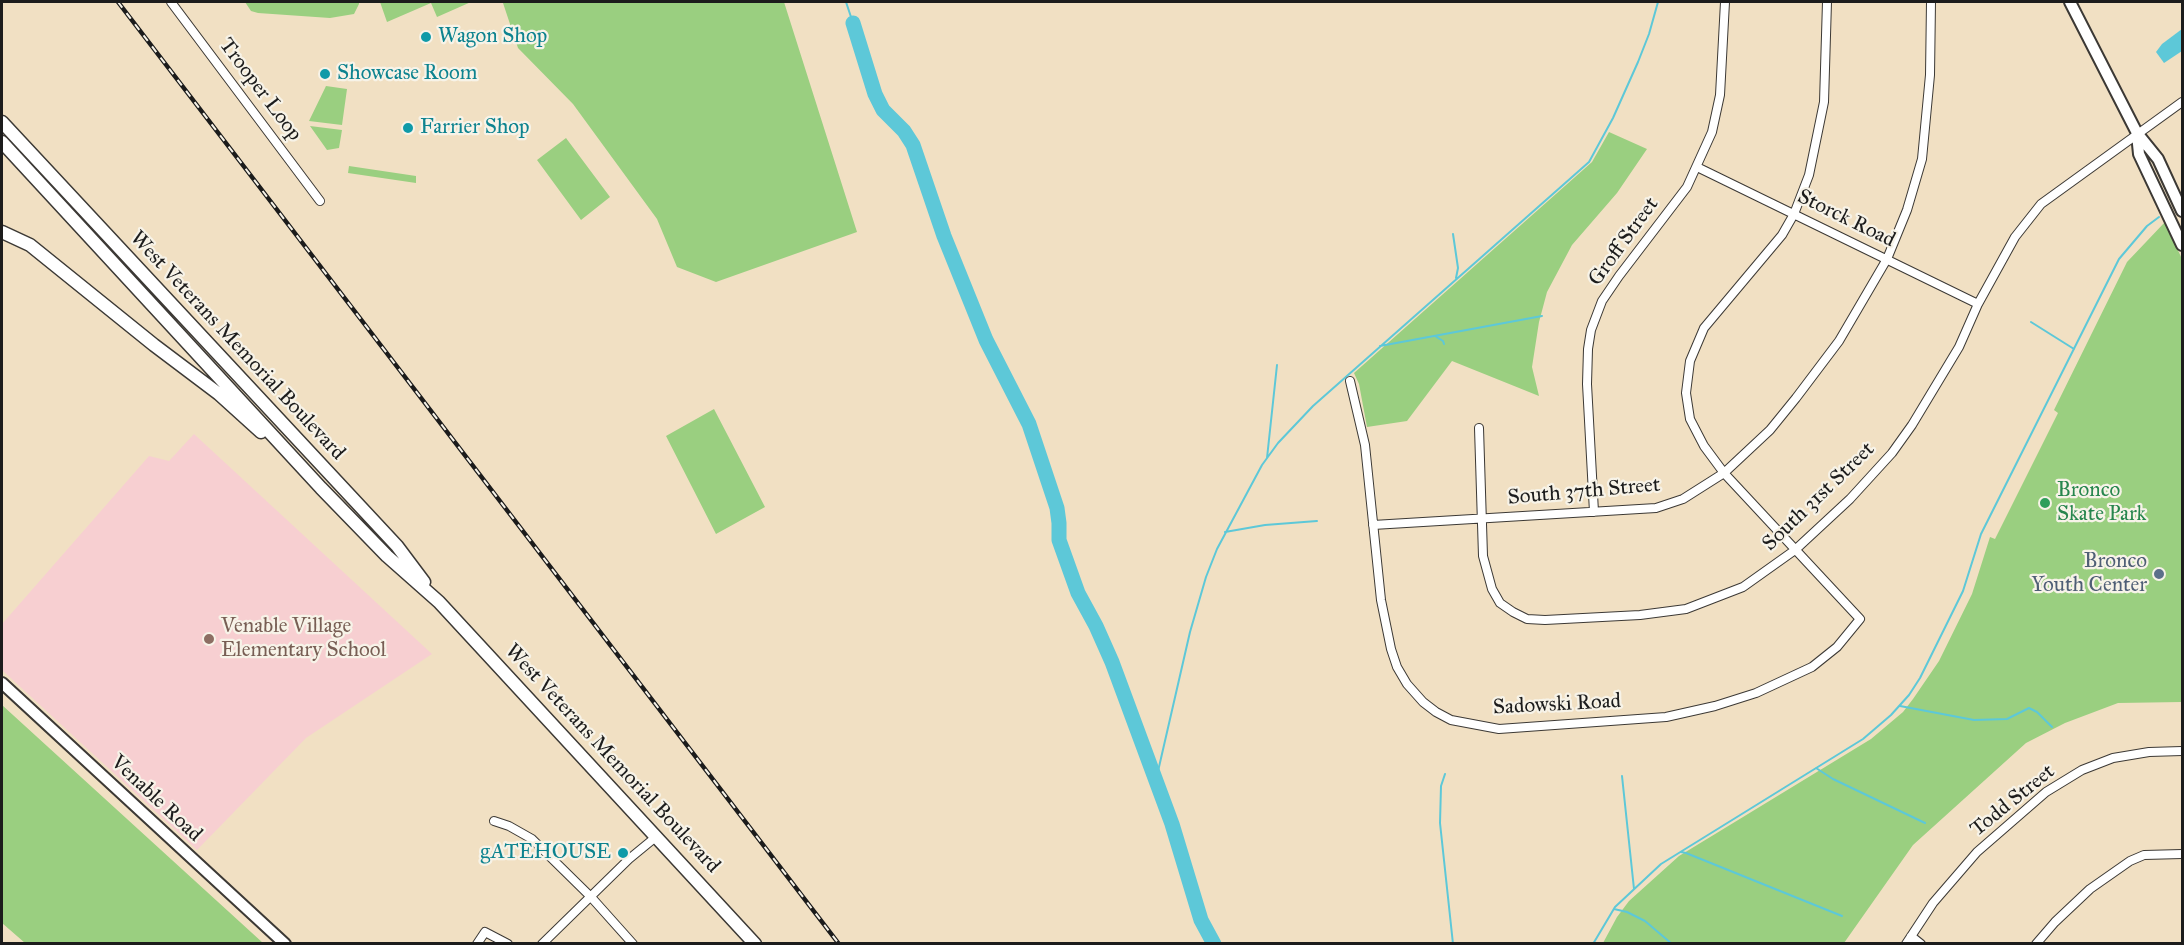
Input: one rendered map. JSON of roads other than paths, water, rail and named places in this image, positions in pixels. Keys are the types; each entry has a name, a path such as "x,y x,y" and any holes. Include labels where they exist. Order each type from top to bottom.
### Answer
{"main road":[{"name":"West Veterans Memorial Boulevard","path":"2,122 397,546 439,602"},
{"name":"West Veterans Memorial Boulevard","path":"2,142 321,488 387,556 439,602 755,944"},
{"path":"2,232 30,245 219,394 321,488"}],"street":[{"name":"Trooper Loop","path":"171,2 320,201"},
{"name":"Groff Street","path":"1594,512 1587,384 1591,330 1602,301 1688,187 1697,167 1717,114 1725,2"},
{"path":"1795,550 1724,473 1704,446 1690,419 1686,393 1690,361 1704,328 1782,235 1809,176 1824,102 1827,2"},
{"name":"South 37th Street","path":"1373,525 1656,508 1683,499 1724,473 1770,430 1839,341 1887,258 1907,210 1922,159 1930,75 1931,2"},
{"path":"2070,2 2137,133 2158,159 2182,211"},
{"name":"South 31st Street","path":"1479,428 1480,520 1483,556 1491,589 1500,603 1527,619 1640,615 1686,609 1743,587 1795,550 1850,499 1892,453 1912,425 1959,347 1978,304 2015,237 2041,204 2182,102"},
{"path":"2137,133 2139,154 2182,245"},
{"name":"Storck Road","path":"1697,167 1978,304"},
{"name":"Sadowski Road","path":"1350,381 1365,445 1386,630 1397,667 1407,684 1423,702 1451,720 1499,729 1666,717 1715,706 1786,681 1812,667 1837,647 1860,619 1795,550"},
{"name":"Venable Road","path":"2,683 285,944"},
{"name":"Todd Street","path":"1908,940 1933,903 1977,852 2046,792 2082,770 2114,758 2149,752 2182,751"},
{"path":"494,821 509,826 532,839 591,897 633,944"},
{"path":"542,944 657,836"},
{"path":"2036,944 2055,922 2090,890 2130,861 2144,855 2182,854"},
{"path":"477,944 485,932 508,944"},
{"path":"1908,940 1921,944"}],"water":[{"path":"2182,29 2182,51 2164,63 2156,52 2162,44"}],"waterway":[{"path":"846,2 853,23"},
{"path":"1156,780 1190,632 1206,577 1217,549 1262,465 1278,443 1313,406 1589,162 1613,118 1638,62 1658,2"},
{"path":"853,23 875,94 883,110 904,131 913,145 944,236 986,340 1029,424 1057,508 1059,540 1078,593 1112,662 1172,824 1201,920 1214,944"},
{"path":"1593,944 1615,907 1661,864 1863,739 1891,715 1909,695 1920,678 1963,591 1981,534 2119,259 2147,226 2159,217"},
{"path":"1453,234 1458,268 1456,278"},
{"path":"1380,346 1542,316"},
{"path":"2031,322 2074,349"},
{"path":"1435,336 1444,344"},
{"path":"1267,458 1277,365"},
{"path":"1225,532 1265,525 1317,521"},
{"path":"1900,706 1974,720 2007,719 2029,708 2037,712 2052,727"},
{"path":"1816,768 1833,779 1925,823"},
{"path":"1445,774 1441,786 1440,823 1453,944"},
{"path":"1622,776 1634,889"},
{"path":"1681,852 1842,916"},
{"path":"1614,909 1627,912 1645,921 1672,944"}],"railway":[{"path":"118,2 839,944"}],"place":[{"name":"Wagon Shop","path":"426,37"},
{"name":"Showcase Room","path":"325,74"},
{"name":"Farrier Shop","path":"408,128"},
{"name":"Bronco Skate Park","path":"2045,503"},
{"name":"Bronco Youth Center","path":"2159,574"},
{"name":"Venable Village Elementary School","path":"209,639"},
{"name":"gATEHOUSE","path":"623,853"}]}
